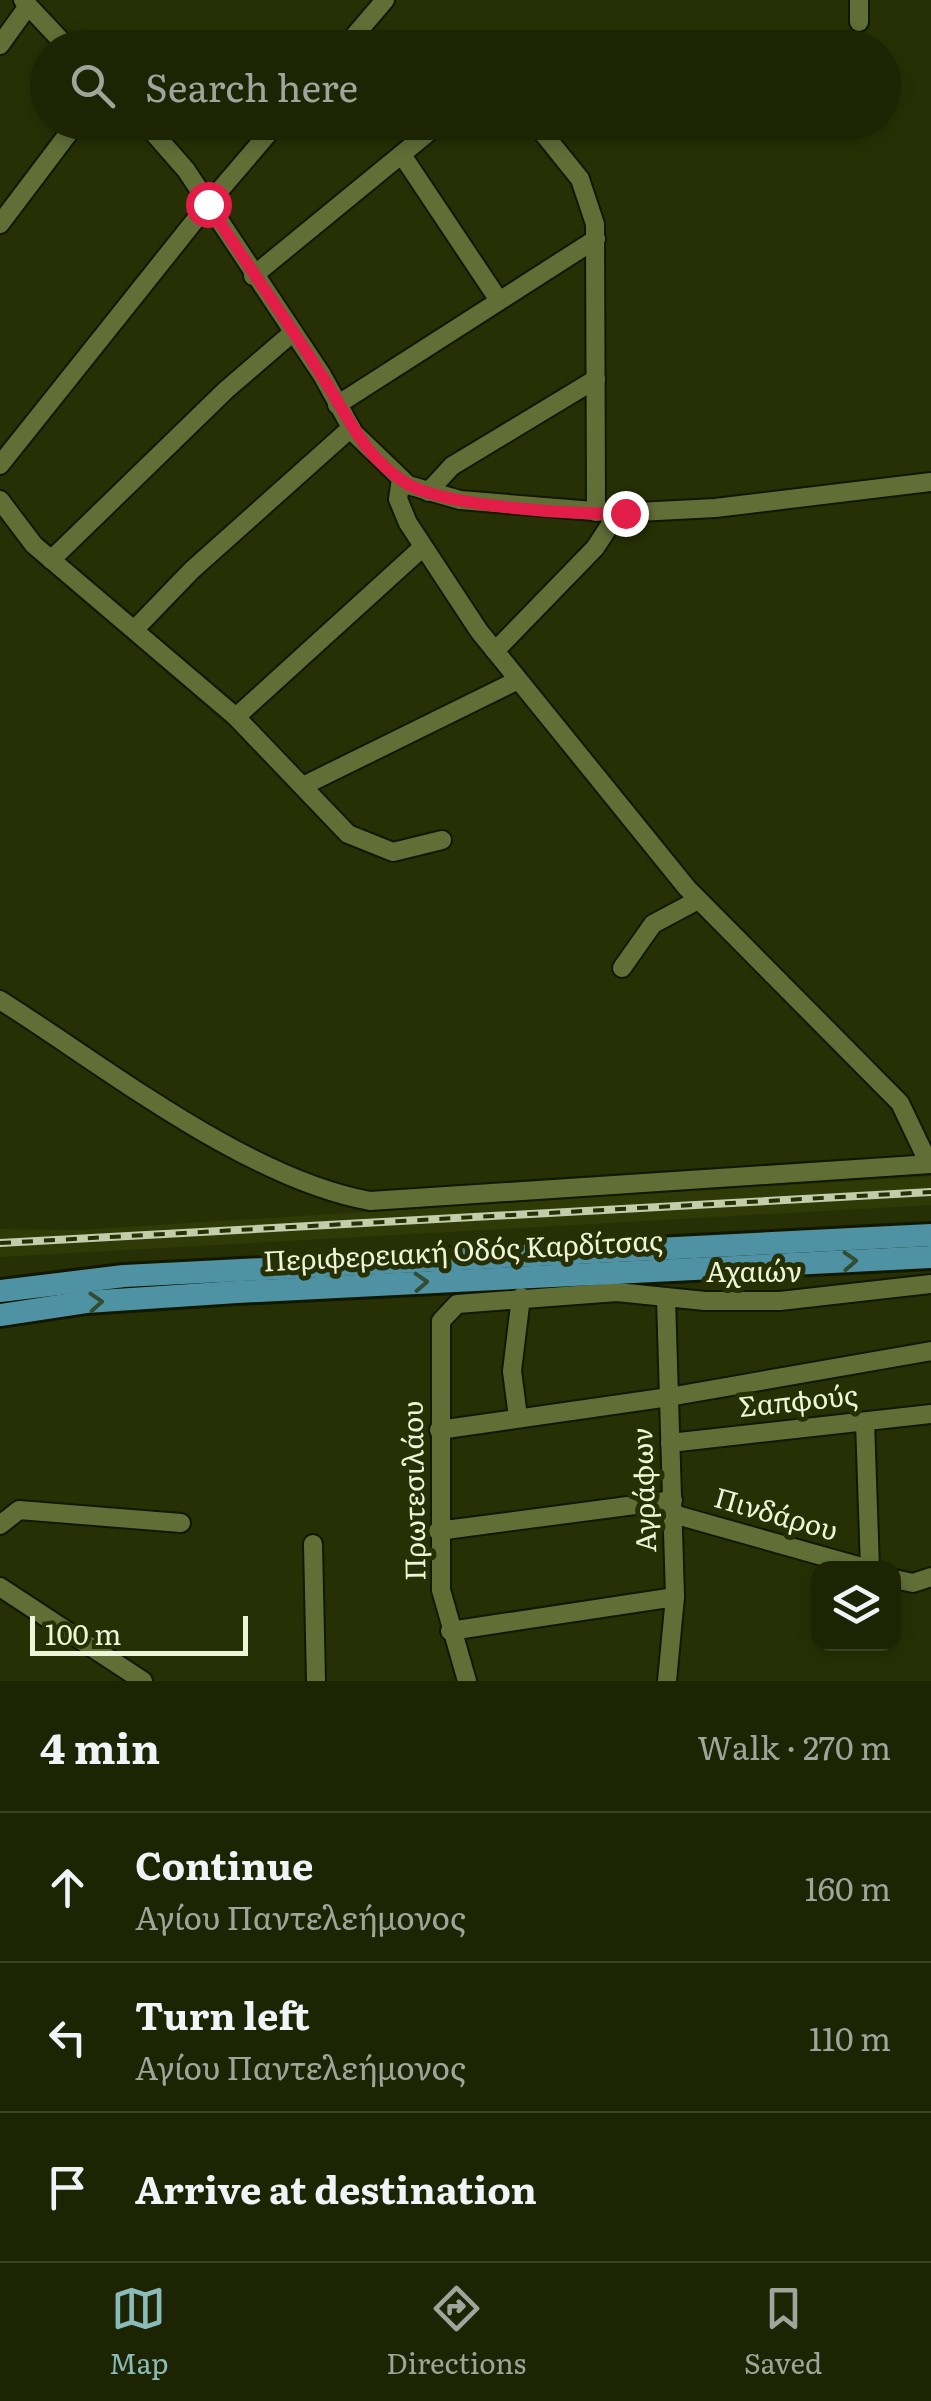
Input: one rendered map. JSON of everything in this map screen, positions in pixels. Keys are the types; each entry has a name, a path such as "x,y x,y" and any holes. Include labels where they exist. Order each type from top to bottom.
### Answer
{"main road":[{"name":"Περιφερειακή Οδός Καρδίτσας","path":"0,1290 124,1276 931,1235"},
{"name":"Περιφερειακή Οδός Καρδίτσας","path":"0,1315 70,1304 237,1292 931,1258"}],"street":[{"path":"360,30 386,0"},
{"path":"859,22 860,0"},
{"path":"0,44 26,3 51,30"},
{"path":"0,224 63,140"},
{"path":"162,140 208,204 351,428 373,456 400,479 428,492 460,500 618,514 715,508 931,482"},
{"path":"0,465 263,140"},
{"path":"253,276 420,140"},
{"path":"549,140 580,179 596,239 596,512"},
{"path":"402,155 498,299"},
{"path":"337,405 596,239"},
{"path":"51,560 226,390 291,334"},
{"path":"428,492 452,466 596,379"},
{"path":"134,628 192,570 351,428"},
{"path":"0,1000 244,1152 340,1196 370,1202 930,1164 900,1103 698,900 494,651 423,547 400,506 400,479"},
{"path":"0,500 14,524 51,560 236,717 306,785 336,825 366,844 393,852 442,840"},
{"path":"494,651 595,548 618,514"},
{"path":"236,717 423,547"},
{"path":"306,785 518,680"},
{"path":"622,968 654,924 698,900"},
{"name":"Αχαιών","path":"457,1304 617,1292 666,1298 811,1300 931,1284"},
{"path":"518,1417 512,1371 521,1297"},
{"name":"Αγράφων","path":"666,1298 674,1597 668,1681"},
{"name":"Πρωτεσιλάου","path":"457,1304 441,1322 438,1531 441,1590 466,1681"},
{"path":"439,1430 669,1397 931,1351"},
{"name":"Σαπφούς","path":"670,1443 931,1414"},
{"path":"866,1422 868,1561"},
{"path":"438,1531 673,1507"},
{"name":"Πινδάρου","path":"673,1507 846,1561"},
{"path":"0,1525 20,1510 181,1523"},
{"path":"313,1544 316,1681"},
{"path":"901,1580 913,1583 931,1577"},
{"path":"0,1588 142,1681"},
{"path":"450,1631 674,1597"}],"shaded area":[{"path":"931,1176 931,1205 0,1257 0,1229 80,1230"}],"railway":[{"path":"0,1243 931,1192"}],"route":[{"path":"208,204 291,334 322,375 354,433 373,456 408,485 460,500 625,513"}]}
